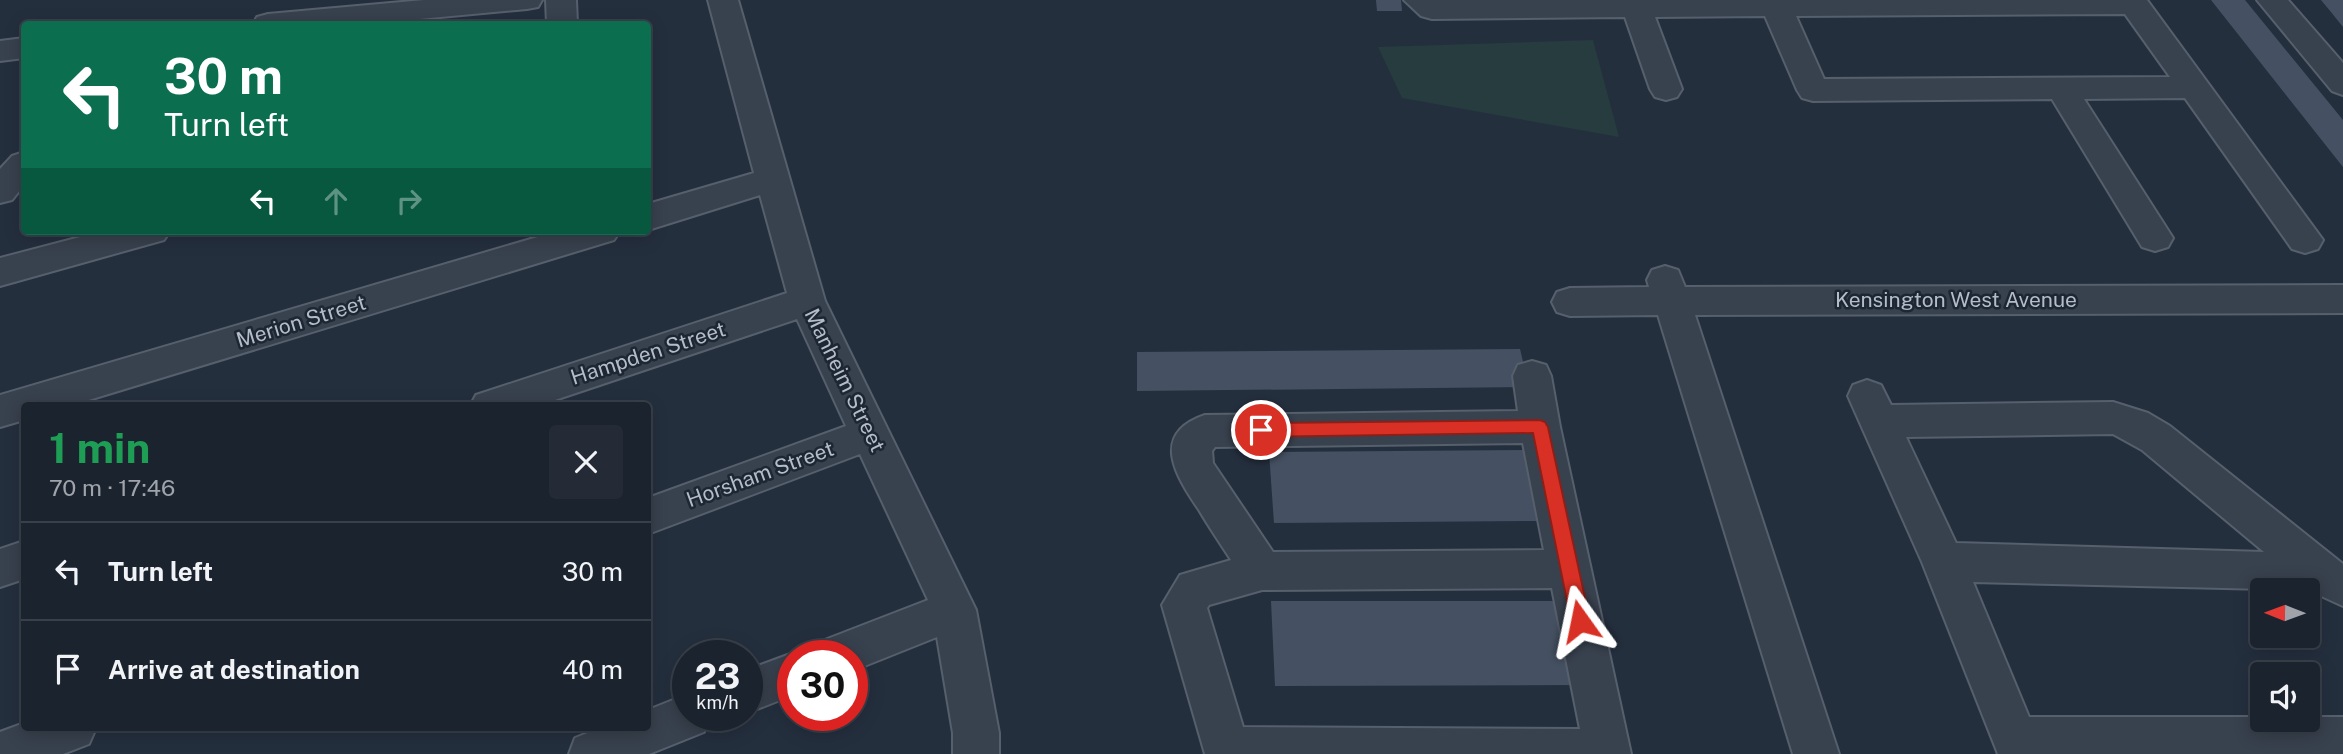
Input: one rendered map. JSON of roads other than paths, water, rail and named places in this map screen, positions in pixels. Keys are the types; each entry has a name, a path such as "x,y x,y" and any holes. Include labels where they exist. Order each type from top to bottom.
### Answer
{"street":[{"path":"300,21 527,0"},
{"path":"561,0 562,21"},
{"name":"Manheim Street","path":"723,0 771,180 807,301 954,610 976,733 976,754"},
{"path":"1419,0 1432,9 2132,2 2305,240"},
{"path":"2272,0 2343,84"},
{"path":"1776,6 1813,90 2194,87"},
{"path":"1637,9 1666,89"},
{"path":"0,51 21,48"},
{"path":"2061,88 2155,239"},
{"path":"0,191 21,167"},
{"path":"651,216 771,180"},
{"path":"0,272 137,235"},
{"name":"Merion Street","path":"30,402 589,235"},
{"path":"1669,290 1816,754"},
{"name":"Kensington West Avenue","path":"1570,302 1669,290 1909,298 2343,299"},
{"name":"Hampden Street","path":"502,402 807,301"},
{"path":"1532,376 1540,427 1608,753 1227,751 1184,605 1195,589 1262,571 1569,569"},
{"name":"Merion Street","path":"0,411 21,405"},
{"path":"2332,580 2156,438 2134,424 2113,418 1874,409 1943,562 2018,747 2343,740"},
{"path":"1262,571 1193,467 1191,446 1205,431 1540,427"},
{"name":"Horsham Street","path":"651,515 872,433"},
{"path":"0,568 21,561"},
{"path":"1943,562 2332,580"},
{"path":"868,644 954,610"},
{"path":"651,731 672,722"},
{"path":"2,754 65,731"},
{"path":"592,754 650,731"}]}
